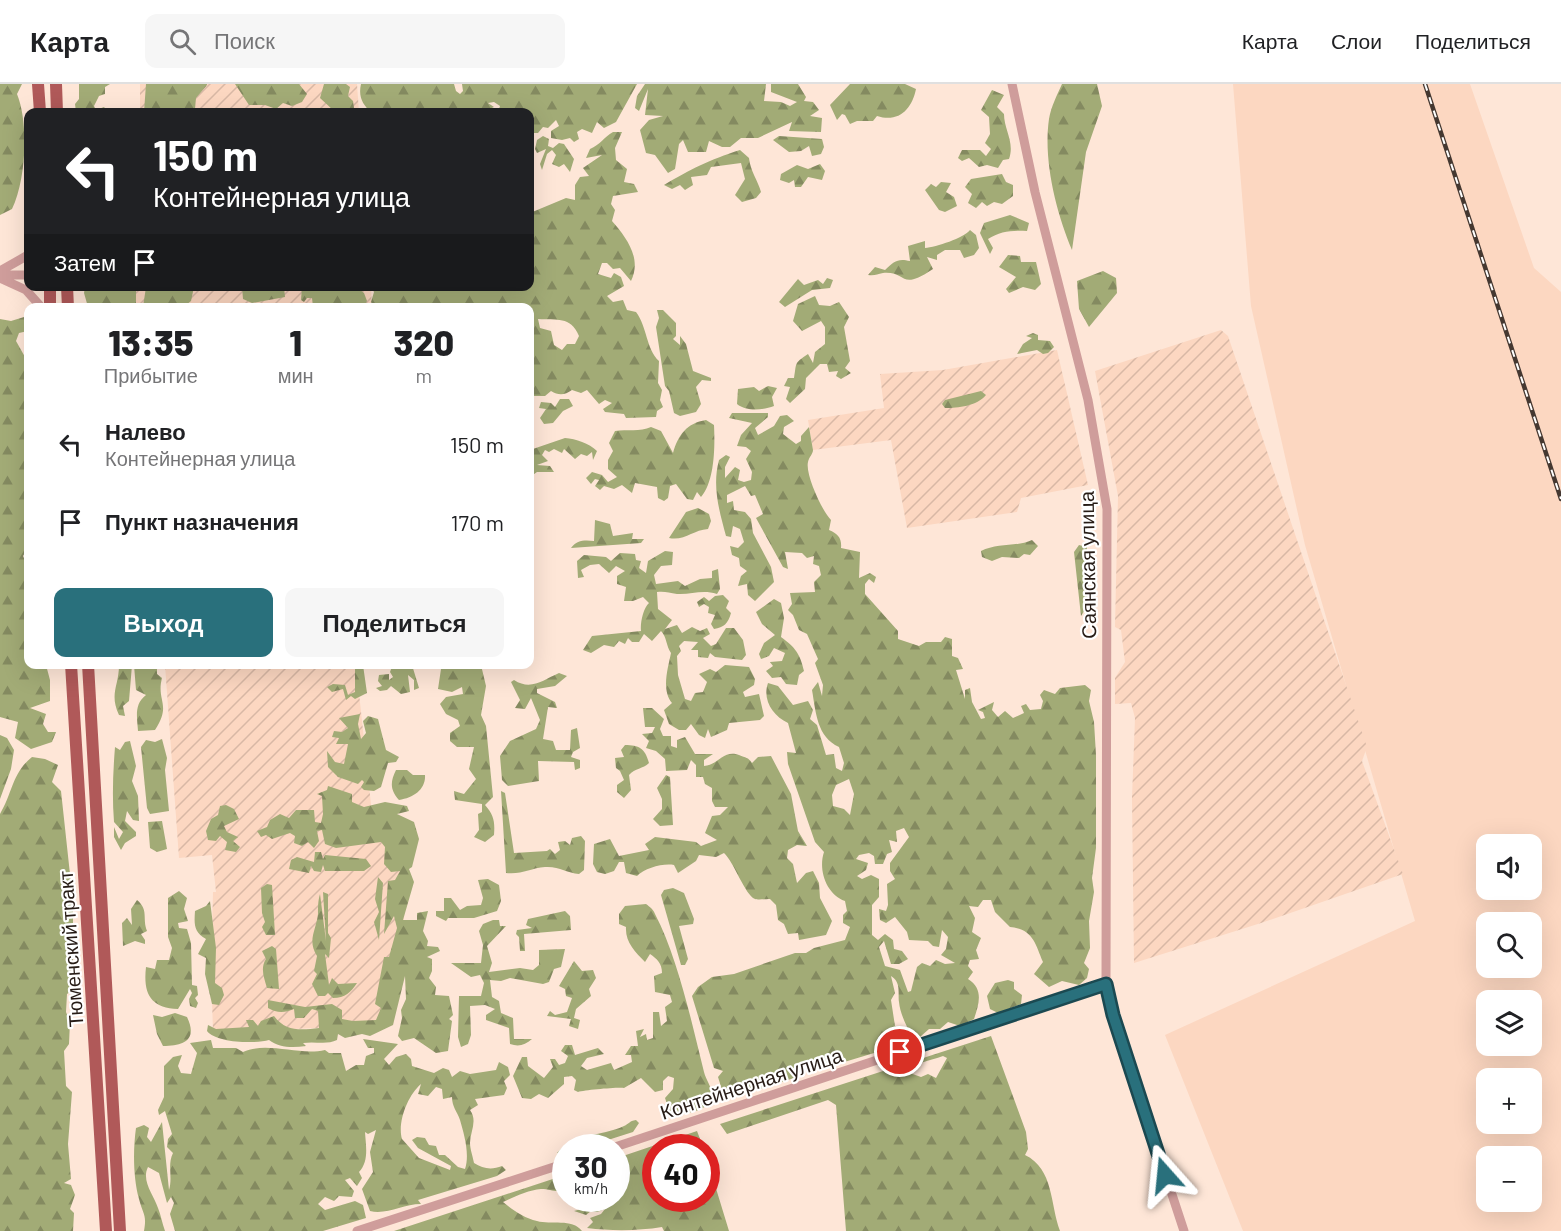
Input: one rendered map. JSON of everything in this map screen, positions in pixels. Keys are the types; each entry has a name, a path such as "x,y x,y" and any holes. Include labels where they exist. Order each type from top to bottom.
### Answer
{"main road":[{"path":"38,84 40,108"},
{"path":"56,84 57,108"},
{"name":"Тюменский тракт","path":"71,669 106,1231"},
{"name":"Тюменский тракт","path":"88,669 120,1231"}],"street":[{"name":"Саянская улица","path":"1012,84 1035,192 1088,400 1107,509 1106,984 1115,1022 1184,1231"},
{"path":"0,275 24,258"},
{"path":"0,275 24,275"},
{"path":"0,275 24,289"},
{"path":"27,291 38,303"},
{"name":"Контейнерная улица","path":"630,1142 1106,984"},
{"path":"357,1231 552,1168"}],"shaded area":[{"path":"140,84 357,84 359,108 140,108"},
{"path":"1233,84 1470,84 1534,268 1561,292 1561,1231 1243,1231 1165,1035 1415,921 1305,545 1251,306"},
{"path":"136,291 371,291 372,303 136,303"},
{"path":"1221,330 1228,336 1367,747 1362,761 1403,874 1261,923 1134,963 1132,798 1135,718 1131,703 1115,704 1115,678 1125,662 1121,630 1115,627 1118,496 1095,371"},
{"path":"1057,350 1088,485 1021,498 1017,512 907,528 891,440 813,450 808,420 884,408 880,374 943,370"},
{"path":"165,669 356,669 373,823 410,859 393,1025 213,1032 211,968 213,892 216,892 212,855 179,858"}],"green space":[{"path":"0,84 22,84 17,94 23,121 24,152 17,197 12,209 0,215"},
{"path":"79,84 110,84 105,87 105,94 99,96 95,108 76,108 75,104 79,99"},
{"path":"146,84 207,84 196,98 195,108 144,108"},
{"path":"235,84 299,84 307,94 302,102 292,106 283,103 277,108 249,105"},
{"path":"324,84 346,84 350,87 348,96 353,101 354,108 331,108 320,98"},
{"path":"361,84 454,84 456,91 460,94 463,91 462,84 637,84 616,122 604,128 597,122 592,133 582,129 577,132 579,139 574,142 570,138 562,140 551,138 551,131 559,126 556,120 548,128 543,127 538,133 534,133 534,108 499,108 500,106 494,102 488,103 494,107 492,108 368,108 360,93"},
{"path":"645,84 766,84 764,101 781,102 790,106 797,102 771,92 771,84 798,84 806,97 804,101 813,102 819,110 810,116 822,118 821,132 789,131 792,122 758,138 741,138 730,147 722,147 709,141 706,152 688,152 683,140 679,144 675,169 668,173 655,155 646,153 640,130 649,120 663,116 645,115 648,89 639,111 635,108 637,96"},
{"path":"850,84 905,84 916,89 908,108 898,116 885,118 877,116 873,121 857,121 850,124 842,114 837,120 830,105"},
{"path":"1062,84 1097,84 1102,106 1086,152 1072,250 1056,203 1049,168 1050,115"},
{"path":"992,90 1004,95 997,107 1004,114 1011,147 1009,159 1003,160 998,168 987,165 979,167 969,158 962,161 958,158 962,150 980,150 986,156 991,149 985,143 990,134 989,117 981,110"},
{"path":"613,132 622,132 615,148 616,160 627,169 624,182 634,184 638,192 613,196 611,204 615,210 612,221 628,242 634,257 634,273 631,281 620,268 613,269 607,263 602,263 598,274 611,278 614,273 621,277 624,286 607,296 613,302 623,300 627,310 636,312 651,350 659,361 658,383 662,390 660,400 663,407 657,411 656,417 626,418 624,414 605,412 603,409 612,403 605,400 599,404 587,390 581,393 572,390 562,394 551,391 545,396 534,396 534,303 371,302 373,291 534,291 534,211 566,198 575,200 575,185 580,177 589,176 583,168 602,155 586,158 590,149","holes":["538,319 562,320 571,325 579,336 575,344 567,344 562,350 554,345 551,331 540,328"]},
{"path":"543,136 549,139 548,146 553,148 559,143 564,144 574,159 570,172 564,164 559,167 552,164 556,155 552,150 547,154 542,170 540,164 546,149 537,153 535,149 537,140"},
{"path":"779,136 822,139 824,147 821,154 812,156 809,146 801,151 789,152 773,140"},
{"path":"740,150 749,158 760,188 761,192 756,198 742,202 735,195 745,179 741,163 711,167 707,175 691,177 693,185 685,190 680,185 672,189 664,185 701,165"},
{"path":"820,164 825,171 822,180 808,177 801,187 795,187 794,180 789,183 780,180 781,174 797,165 808,169"},
{"path":"1002,174 1006,182 1013,185 1013,196 1002,204 994,202 987,206 982,202 976,208 968,203 972,194 965,187 971,179"},
{"path":"941,182 951,183 946,192 954,197 957,206 945,212 939,210 925,190 931,184 936,187"},
{"path":"1010,215 1029,223 1027,231 997,234 988,239 993,248 990,254 980,233 984,223"},
{"path":"970,230 976,235 979,248 974,255 964,258 960,250 945,250 937,255 937,260 927,257 933,269 909,280 891,273 868,275 875,267 885,270 896,261 910,261 908,246 925,241 925,248 936,246 956,239"},
{"path":"1008,255 1020,256 1021,262 1036,262 1041,284 1035,290 1023,287 1009,293 1006,289 1016,277 999,267"},
{"path":"1103,271 1116,278 1117,293 1089,327 1079,309 1077,281"},
{"path":"827,278 833,280 830,288 812,290 785,307 779,302 798,279 804,285 818,280 823,284"},
{"path":"84,291 136,291 136,303 87,303"},
{"path":"145,291 193,291 188,303 144,303"},
{"path":"242,291 284,291 285,297 252,303 243,299"},
{"path":"302,291 362,291 367,301 366,303 313,303 312,298 307,298 304,302 301,300"},
{"path":"815,296 819,305 830,306 839,302 849,317 844,327 850,361 845,368 851,373 841,379 836,376 838,371 829,372 827,364 820,364 806,378 805,389 790,403 786,399 790,387 784,386 788,378 794,378 796,364 808,354 813,363 815,352 825,344 825,327 821,321 802,331 793,321 798,304"},
{"path":"657,310 663,310 676,323 676,336 673,339 680,345 680,336 686,344 693,371 711,378 711,381 702,380 696,387 701,404 696,412 680,416 674,413 669,391 665,386 656,327 659,318"},
{"path":"24,317 24,332 19,333 16,341 24,355 24,669 47,669 50,680 50,701 30,708 46,714 43,724 48,732 56,732 52,742 31,749 15,738 18,722 0,717 0,319 11,321"},
{"path":"1033,333 1038,335 1038,340 1050,341 1054,347 1048,353 1043,354 1037,350 1017,354 1023,344 1032,338 1026,336"},
{"path":"768,386 777,388 772,397 774,406 755,409 741,407 737,404 738,389 754,387 759,391"},
{"path":"981,391 986,395 972,404 945,408 942,404 945,400"},
{"path":"560,399 569,399 573,406 563,411 553,423 544,424 540,418 546,409 539,408 541,402 551,403 555,407"},
{"path":"732,413 768,413 768,417 755,428 758,435 774,426 780,416 787,415 794,421 784,427 783,434 796,444 801,441 801,436 809,427 813,450 808,462 809,475 819,501 831,520 829,530 839,537 841,548 860,552 859,578 870,573 876,577 874,583 869,579 865,584 865,594 898,631 898,639 919,646 926,642 941,642 945,637 952,639 952,656 958,658 963,669 956,670 965,699 965,690 970,688 972,702 981,719 985,718 983,712 978,710 994,702 992,710 998,717 1005,711 1013,718 1024,713 1021,706 1026,704 1030,710 1041,709 1043,701 1040,695 1044,690 1055,694 1060,688 1085,685 1091,690 1089,701 1094,722 1096,755 1096,848 1092,878 1094,892 1089,921 1090,948 1084,963 1089,969 1087,978 1079,985 1062,981 1049,987 1034,974 1043,962 1032,938 1018,928 1010,927 995,912 991,900 983,900 978,907 969,906 975,918 972,932 981,938 976,950 979,959 970,960 968,966 973,972 968,979 976,987 979,997 974,1019 960,1026 948,1022 940,1029 929,1029 920,1037 911,1035 901,1010 898,984 891,976 895,993 891,1000 895,1026 904,1032 907,1040 894,1047 831,1066 806,1069 797,1077 742,1095 722,1090 718,1077 723,1071 714,1068 692,996 698,987 712,977 734,974 795,953 806,953 814,948 845,940 850,927 843,923 843,915 847,911 845,901 833,893 825,881 822,866 824,852 815,842 788,764 787,752 796,753 788,723 773,712 766,695 768,683 778,686 793,705 808,701 813,710 810,719 817,725 826,755 834,754 836,768 842,771 844,763 839,747 826,737 816,716 812,690 818,682 822,696 823,685 815,663 818,659 807,634 799,630 793,615 788,610 792,604 790,593 815,592 814,582 821,575 819,566 813,564 814,556 807,558 802,553 785,552 788,569 783,567 756,518 763,514 755,495 751,496 745,486 727,495 727,503 733,501 734,510 745,512 751,519 753,533 771,567 774,582 755,601 748,595 747,584 738,586 741,576 747,571 740,566 739,558 732,555 730,546 738,548 744,542 740,529 733,526 731,537 726,536 719,507 716,479 719,460 726,455 730,457 725,467 725,478 735,467 740,470 738,480 744,482 751,480 752,472 746,459 751,451 746,447 737,446 741,435 752,423 729,418","holes":["849,779 854,794 850,815 844,809 833,806 832,795 836,785","904,828 909,837 890,863 890,871 895,879 887,884 888,905 886,911 879,909 880,920 886,923 895,917 907,932 909,940 928,941 933,946 939,947 942,930 948,937 946,949 941,955 955,963 945,964 936,960 930,966 922,963 917,967 911,991 908,992 900,970 885,966 879,947 884,941 891,964 899,964 908,959 902,951 894,949 893,940 885,934 878,940 872,935 872,905 879,897 879,879 871,875 862,879 857,876 866,870 868,863 856,859 859,855 869,853 874,856 875,864 883,864 887,854 892,852 889,840 897,842 896,831"]},
{"path":"706,420 714,425 714,452 712,472 701,497 697,492 693,500 687,499 676,484 670,486 668,498 664,501 658,498 657,487 635,483 632,493 622,485 614,489 604,486 600,490 595,486 599,480 595,479 591,484 586,478 592,472 602,475 608,482 617,477 608,469 608,460 613,451 609,443 615,431 651,427 661,431 673,453 684,431"},
{"path":"565,438 582,442 597,451 593,460 592,452 587,456 581,454 575,459 564,449 562,453 554,449 549,452 545,450 542,455 548,461 537,465 550,466 554,472 537,472 534,474 534,449"},
{"path":"698,508 709,514 711,521 708,529 680,538 669,538 686,512"},
{"path":"595,520 610,524 613,536 633,533 632,539 644,539 641,543 571,548 581,541 594,541"},
{"path":"1032,540 1038,546 1030,555 1024,554 1019,558 1002,557 992,561 982,557 981,551"},
{"path":"1079,545 1087,547 1089,583 1088,600 1081,616 1074,552"},
{"path":"665,551 673,552 672,565 661,566 654,575 656,584 678,581 685,586 700,579 712,578 712,571 718,569 720,589 717,594 657,592 658,609 672,620 665,629 677,625 682,633 692,627 700,631 707,628 710,634 703,638 711,646 716,644 726,628 734,628 743,640 746,655 742,660 715,657 710,653 708,658 698,657 698,650 691,650 698,642 684,641 679,646 681,651 677,656 678,675 685,699 691,701 695,693 703,692 707,682 699,674 710,669 716,672 725,665 749,667 755,679 754,685 743,692 745,697 759,694 764,716 760,720 729,723 727,730 711,737 708,729 705,738 699,735 691,724 686,730 679,730 669,724 664,710 672,703 666,685 671,653 661,631 652,641 644,634 639,642 632,642 628,638 625,644 619,641 614,647 604,645 591,653 583,650 592,636 641,631 642,616 649,603 643,597 633,601 624,601 626,587 617,584 617,576 625,571 616,566 609,573 599,564 590,565 581,570 584,577 578,578 577,561 584,555 606,557 611,561 620,553 635,554 636,560 641,561 639,568 646,573 648,561"},
{"path":"723,595 729,601 726,608 731,613 725,624 714,629 711,624 715,615 708,613 709,607 704,604 699,607 697,602 704,597 709,601 715,596"},
{"path":"774,599 781,603 784,618 781,637 797,652 804,671 799,675 797,685 786,684 781,677 772,678 766,671 773,666 770,662 782,661 785,653 774,648 769,656 761,659 759,654 764,643 775,635 762,624 756,612"},
{"path":"119,669 132,669 129,701 123,706 125,716 119,715 115,701"},
{"path":"134,669 157,669 157,674 162,678 163,708 155,730 138,731 138,707 146,695 136,690"},
{"path":"355,669 364,669 367,693 355,699 351,696 346,700 343,689 332,692 327,687 333,684 345,685 348,695 355,692"},
{"path":"391,669 413,669 419,688 414,690 414,680 408,675 410,692 401,694 391,686 387,690 380,691 376,688 382,686 378,681 379,675 389,674 389,680 393,677"},
{"path":"441,669 482,669 486,686 481,715 486,726 493,797 485,805 492,815 494,826 494,835 485,842 474,837 479,830 478,814 482,812 482,804 455,800 454,791 464,794 476,779 469,769 474,747 457,747 450,741 450,733 460,726 458,720 446,714 440,704 446,697 463,694 462,687 452,692 438,689"},
{"path":"559,673 567,676 555,686 537,689 537,693 555,702 557,708 548,707 543,739 553,741 556,750 570,750 571,730 577,728 580,748 573,752 571,757 580,760 580,768 575,770 574,762 538,761 539,781 508,786 502,780 500,756 510,741 536,729 540,720 531,698 525,709 515,708 520,700 511,682 514,680 526,685"},
{"path":"643,708 652,708 664,719 660,729 663,736 671,736 671,746 677,748 677,740 685,737 695,754 713,754 704,760 704,766 729,754 745,757 752,763 758,757 771,756 791,794 798,831 807,846 797,845 788,850 787,858 793,864 797,883 806,873 813,871 819,883 820,898 832,921 826,935 799,940 798,933 788,934 784,924 778,920 776,905 770,899 756,899 751,896 724,853 716,857 699,855 696,861 678,873 674,865 665,865 649,868 637,876 626,873 624,862 619,862 614,871 605,874 597,872 593,864 594,844 610,839 619,856 649,850 645,844 655,837 696,842 701,846 717,840 705,833 712,816 720,815 728,807 715,807 712,801 712,788 705,784 703,777 696,777 696,765 691,760 687,770 666,771 665,759 656,751 646,748 649,741 642,734 652,733 655,727 645,727"},
{"path":"360,714 358,724 361,739 366,733 363,721 368,716 378,719 386,750 399,757 396,762 388,763 381,787 374,791 364,790 361,787 364,782 362,780 358,784 338,777 328,767 327,751 335,762 344,764 348,744 336,744 339,738 332,737 334,731 342,732 348,728 339,718"},
{"path":"0,735 7,738 14,750 11,769 0,799"},
{"path":"162,739 167,758 165,770 169,811 150,814 147,808 141,747 146,740 155,742"},
{"path":"130,741 136,766 132,781 138,796 139,821 133,820 127,811 125,821 136,832 136,836 125,843 121,850 114,837 114,827 119,839 123,832 114,822 115,747 120,750 125,742"},
{"path":"625,745 641,748 649,763 629,775 631,790 624,798 617,792 617,785 624,780 616,768 615,758 624,757 621,750"},
{"path":"32,757 45,759 58,765 52,782 61,791 73,902 73,990 67,994 66,1012 70,1022 69,1044 64,1051 66,1086 72,1092 68,1144 71,1179 64,1183 71,1185 75,1195 70,1209 74,1213 73,1231 0,1231 0,814 20,770"},
{"path":"396,770 407,770 413,775 425,775 421,789 410,797 399,800 392,786"},
{"path":"666,775 670,777 673,825 660,826 653,819 662,809 662,799 657,788"},
{"path":"328,786 352,794 352,802 364,807 385,802 407,806 409,811 397,814 414,822 419,839 412,867 409,869 414,882 403,920 417,920 417,913 428,911 423,931 428,941 427,946 438,947 440,951 427,957 432,959 432,971 429,978 436,987 435,995 449,996 453,1015 449,1019 452,1021 448,1051 436,1053 414,1038 402,1041 398,1036 402,1018 401,1010 406,999 405,976 393,1025 370,1036 362,1034 345,1038 338,1034 337,1040 325,1043 303,1043 306,1046 291,1047 277,1045 269,1040 246,1042 227,1040 207,1031 208,1025 216,1029 249,1027 246,1020 253,1020 258,1026 261,1021 274,1016 289,1027 319,1028 318,1011 312,1009 304,1018 295,1018 294,1009 284,1012 274,1011 268,1008 268,1000 305,1007 332,1004 342,1010 342,1019 376,1020 381,1008 375,1004 384,957 389,957 397,928 394,916 384,934 388,881 395,880 400,871 391,872 384,864 385,847 381,842 336,848 325,844 322,830 317,831 319,841 314,848 308,842 302,846 294,843 295,836 290,833 272,839 266,835 261,837 257,831 267,827 270,820 280,814 289,818 296,810 314,810 315,822 321,823 322,796 317,794 327,790"},
{"path":"501,791 505,793 514,853 550,849 555,854 560,850 558,842 565,841 570,845 572,838 581,836 585,841 584,870 579,874 545,867 506,873"},
{"path":"226,805 234,809 239,819 224,826 227,832 238,837 233,841 240,847 236,852 225,850 227,842 220,836 216,841 208,840 206,831 211,819 218,815 220,806"},
{"path":"162,821 167,849 157,852 150,848 148,822"},
{"path":"315,852 321,852 323,859 325,855 366,859 371,866 364,871 325,871 323,865 321,872 314,871 311,866 309,873 289,869 291,860 297,857 314,862"},
{"path":"378,877 383,883 379,940 374,922 379,912 375,899"},
{"path":"488,879 499,885 501,901 497,911 474,918 448,918 446,921 436,916 436,911 444,911 444,898 451,898 460,910 467,906 481,905 483,898 478,880"},
{"path":"267,884 272,885 275,935 266,935 262,927 265,922 262,913 261,888"},
{"path":"673,888 684,893 694,919 693,924 679,926 688,959 685,965 681,965 661,895 664,890"},
{"path":"179,891 187,898 184,909 188,921 178,923 179,928 187,929 191,943 192,985 197,986 198,995 195,998 198,1003 196,1008 190,1006 189,999 192,993 190,989 178,1009 161,1006 150,997 147,991 146,967 155,969 157,960 169,960 172,948 168,937 168,898"},
{"path":"323,892 328,894 328,933 331,938 329,958 325,954 329,985 332,978 338,984 357,983 347,994 337,998 333,998 328,993 325,996 318,996 312,984 317,974 314,971 317,956 312,940 320,894 326,941"},
{"path":"137,900 144,911 147,931 141,934 145,944 135,941 123,946 122,923 127,918 132,925 131,909"},
{"path":"210,901 216,948 215,983 222,988 224,995 219,1005 212,1004 205,974 206,958 198,954 206,939 199,934 195,924 195,911 206,906"},
{"path":"646,904 654,912 671,950 711,1091 709,1103 694,1112 671,1116 665,1098 673,1089 674,1078 668,1076 663,1081 663,1090 655,1092 641,1078 624,1088 578,1092 574,1090 576,1080 572,1076 564,1077 564,1084 548,1098 539,1094 531,1099 522,1098 513,1076 522,1057 527,1057 528,1066 544,1078 553,1067 550,1059 555,1059 559,1065 565,1063 568,1056 561,1051 565,1045 572,1045 575,1055 598,1048 604,1054 587,1058 581,1066 587,1070 611,1063 614,1070 632,1062 631,1055 625,1055 631,1046 638,1046 636,1031 644,1029 640,1037 646,1034 647,1040 653,1038 653,1012 659,1012 661,1026 667,1021 665,1007 672,1002 670,995 655,992 654,976 662,973 660,964 650,954 645,962 629,942 626,927 619,924 619,914 625,906"},
{"path":"565,911 570,916 571,930 524,934 525,951 520,951 517,930 532,928 526,925 528,919"},
{"path":"499,920 500,926 506,926 487,946 492,963 489,972 520,968 533,970 539,965 539,950 565,949 561,967 554,969 549,982 543,984 510,978 501,981 490,980 492,997 499,1001 501,1013 513,1018 514,1039 532,1039 527,1043 510,1044 509,1028 486,1020 486,1015 495,1009 485,1005 470,1006 471,1035 468,1044 461,1047 458,1037 459,996 481,996 484,983 480,975 471,977 451,963 481,963 483,945 479,931 483,924"},
{"path":"272,946 276,949 279,989 267,988 263,973 266,959 262,951"},
{"path":"574,961 582,971 593,970 596,978 589,989 591,996 576,1009 574,1018 580,1020 578,1029 569,1026 571,1019 547,1016 550,1011 555,1015 567,1012 572,998 566,996 565,989 559,986"},
{"path":"1008,980 1014,982 1014,989 1022,995 1021,1004 998,1013 990,1009 987,996 995,983"},
{"path":"175,1013 187,1017 190,1036 183,1043 163,1046 157,1034 153,1015 162,1017"},
{"path":"991,1036 1026,1132 1028,1149 1025,1155 1034,1161 1046,1178 1060,1231 846,1231 836,1105 828,1100 727,1134 720,1124","holes":["943,1056 947,1058 936,1078 928,1074 921,1077 904,1071 917,1064"]},
{"path":"363,1039 398,1044 384,1059 389,1065 396,1057 406,1054 411,1059 412,1066 434,1073 443,1068 449,1070 452,1077 460,1071 470,1074 496,1070 499,1062 508,1067 510,1075 504,1081 507,1088 504,1095 475,1099 478,1105 470,1110 473,1126 470,1148 474,1163 488,1168 502,1166 506,1170 497,1176 418,1200 421,1204 383,1212 370,1211 362,1189 373,1172 370,1152 376,1130 368,1134 365,1132 366,1158 359,1172 362,1178 357,1186 350,1178 345,1180 354,1191 352,1197 339,1196 334,1201 325,1197 318,1204 325,1210 355,1201 363,1205 366,1218 323,1231 175,1231 170,1214 174,1203 171,1197 167,1203 159,1173 148,1167 147,1183 165,1231 144,1231 145,1218 137,1191 135,1173 136,1128 144,1125 149,1128 147,1137 151,1142 162,1122 169,1190 170,1162 173,1153 167,1147 168,1139 172,1134 165,1111 159,1115 158,1110 164,1097 164,1066 173,1057 182,1055 178,1066 181,1073 191,1074 197,1053 190,1043 211,1040 213,1048 236,1048 243,1052 262,1048 325,1050 329,1053 341,1053 346,1071 356,1065 364,1065 366,1056 374,1053 374,1048 368,1048","holes":["421,1084 418,1094 428,1096 436,1087 442,1089 443,1099 452,1097 466,1144 465,1169 458,1167 445,1155 439,1155 436,1146 429,1145 425,1138 417,1137 412,1140 418,1148 451,1166 450,1170 419,1158 402,1139 402,1117 412,1095"]},
{"path":"636,1120 639,1123 633,1132 596,1134 615,1129"},
{"path":"642,1150 642,1212 720,1212 720,1202 729,1231 664,1231 662,1227 624,1230 587,1228 593,1222 590,1218 603,1212 630,1212 630,1154"},
{"path":"552,1179 552,1190 536,1190 503,1202 532,1220 567,1223 582,1231 394,1231"}],"railway":[{"path":"1425,84 1561,499"}],"route":[{"path":"900,1052 1106,984 1113,1015 1165,1175"}]}
